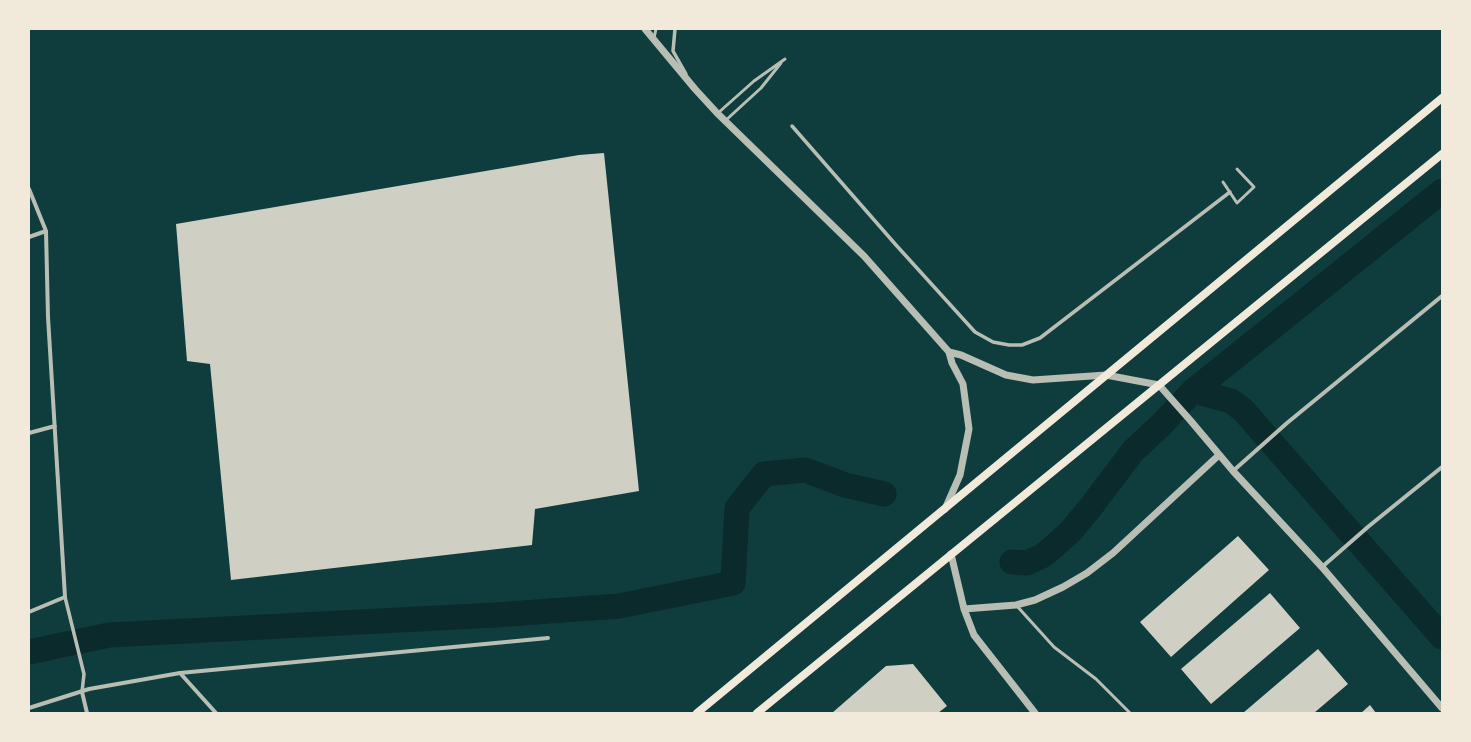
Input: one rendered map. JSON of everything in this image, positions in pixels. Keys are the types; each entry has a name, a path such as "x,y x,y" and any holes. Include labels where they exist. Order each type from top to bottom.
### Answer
{"main road":[{"path":"697,713 945,510 1442,98"},
{"path":"757,713 1442,154"}],"street":[{"path":"646,29 695,89 717,113 864,256 949,352 952,363 962,384 969,429 960,475 945,510"},
{"path":"675,29 673,51 695,89"},
{"path":"792,126 975,332 993,342 1009,346 1022,345 1040,338 1230,192"},
{"path":"29,189 46,231 48,317 65,597 84,674 82,692 87,713"},
{"path":"29,237 46,231"},
{"path":"1233,471 1287,423 1442,296"},
{"path":"949,352 961,355 1006,375 1033,380 1106,375 1159,385 1233,471 1322,567 1442,708"},
{"path":"29,433 55,426"},
{"path":"964,609 1016,605 1035,600 1063,587 1087,573 1112,553 1219,455"},
{"path":"1322,567 1369,526 1442,467"},
{"path":"951,554 964,609 969,623 978,640 1035,713"},
{"path":"29,612 65,597"},
{"path":"29,708 82,692 180,673 548,638"},
{"path":"180,673 216,713"}],"lane":[{"path":"654,40 656,29"},
{"path":"717,113 754,81 785,59 761,88 725,121"},
{"path":"1223,182 1237,202 1254,187 1237,169"},
{"path":"1016,605 1054,647 1096,679 1130,713"}],"building":[{"path":"604,153 639,491 535,509 532,545 231,580 210,364 187,361 176,224 579,155"},
{"path":"1238,536 1269,570 1171,657 1140,622"},
{"path":"1270,593 1300,628 1211,704 1181,669"},
{"path":"1318,649 1348,684 1314,713 1243,713"},
{"path":"913,664 947,706 938,713 832,713 886,666"},
{"path":"1370,705 1376,713 1361,713"}],"waterway":[{"path":"1012,562 1027,563 1044,555 1070,532 1133,451 1162,424 1193,391 1442,191"},
{"path":"1193,391 1231,401 1243,410 1442,637"},
{"path":"29,652 109,635 495,615 619,606 733,583 737,508 764,474 805,470 845,485 884,494"}]}
